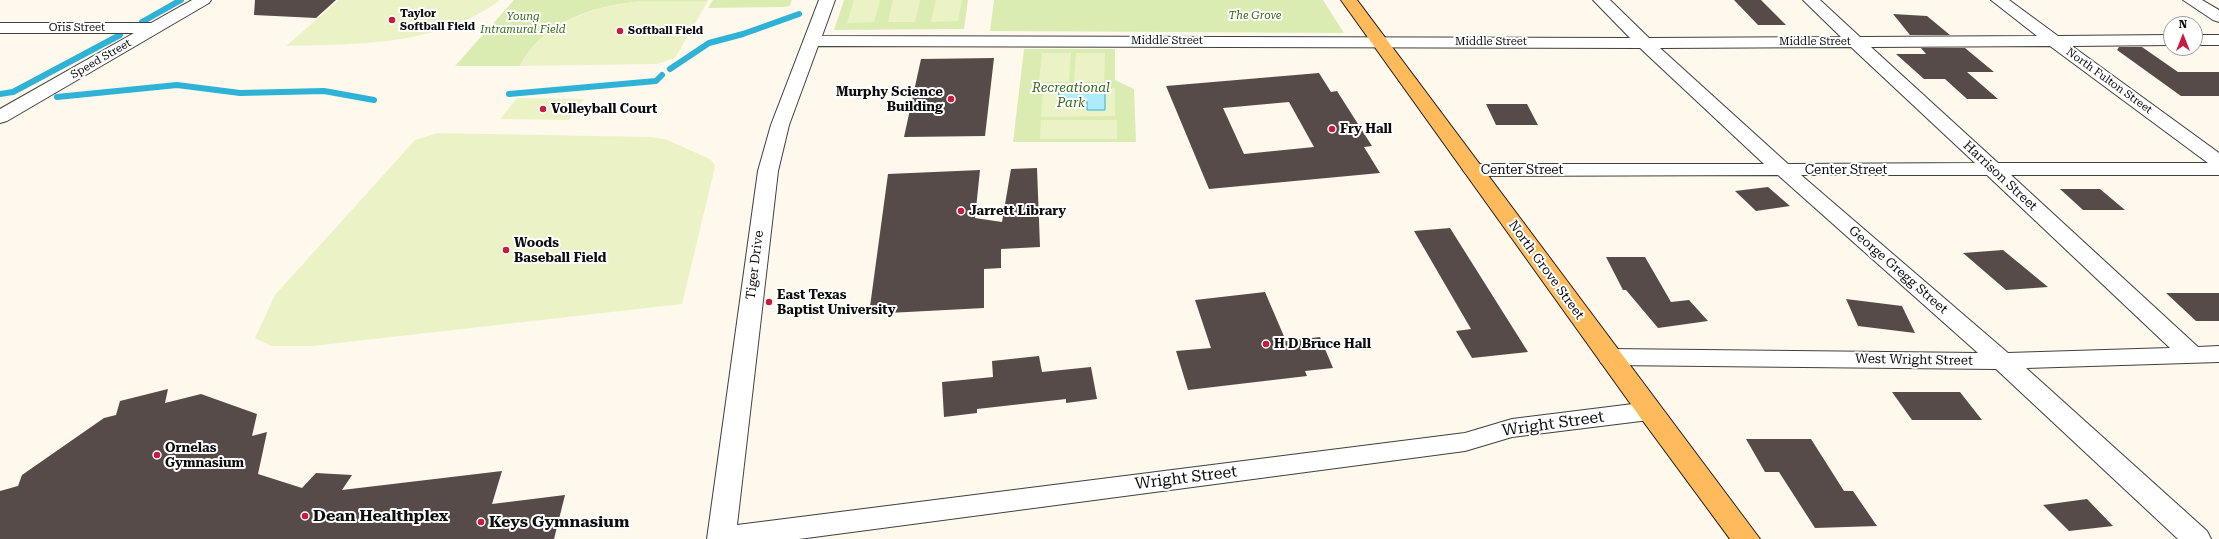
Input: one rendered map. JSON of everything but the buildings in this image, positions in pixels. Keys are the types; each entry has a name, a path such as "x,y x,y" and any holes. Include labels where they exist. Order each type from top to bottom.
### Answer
{"main road":[{"name":"North Grove Street","path":"1349,0 1649,411 1746,539"}],"street":[{"name":"Speed Street","path":"0,117 203,0"},
{"name":"Tiger Drive","path":"721,539 768,171 780,125 827,0"},
{"name":"George Gregg Street","path":"1601,0 1643,42 1783,170 2001,361 2197,539"},
{"name":"Harrison Street","path":"1810,0 2190,353"},
{"name":"North Fulton Street","path":"1999,0 2219,162"},
{"path":"2191,0 2219,17"},
{"name":"Oris Street","path":"0,28 154,28"},
{"name":"Middle Street","path":"812,41 1855,42 2163,40"},
{"path":"2203,40 2219,40"},
{"name":"Center Street","path":"1473,170 2219,169"},
{"name":"West Wright Street","path":"1610,357 2001,361 2190,353 2219,354"},
{"name":"Wright Street","path":"721,539 1465,442 1512,428 1649,411"}],"green space":[{"name":"Taylor Softball Field","path":"339,0 500,0 476,15 451,26 398,40 370,43 286,46"},
{"name":"Young Intramural Field","path":"514,0 709,0 693,2 640,2 600,8 562,23 531,49 520,66 455,66"},
{"path":"713,0 792,0 790,6 783,7 708,8"},
{"path":"844,0 968,0 964,29 834,30"},
{"path":"854,0 880,0 874,22 847,23"},
{"path":"893,0 920,0 915,22 888,22"},
{"path":"936,0 962,0 958,21 931,22"},
{"name":"The Grove","path":"994,0 1323,0 1344,33 990,31"},
{"name":"Softball Field","path":"640,1 708,1 675,58 657,64 520,66 530,51 542,38 556,27 588,12 605,7"},
{"name":"Recreational Park","path":"1024,49 1115,49 1115,80 1134,89 1136,142 1013,142"},
{"path":"1042,53 1071,53 1069,82 1039,82"},
{"path":"1076,53 1105,53 1104,82 1074,82"},
{"path":"1043,88 1115,88 1115,116 1041,117"},
{"name":"Volleyball Court","path":"517,98 584,99 569,120 500,119"},
{"path":"1041,120 1117,120 1117,139 1040,139"},
{"name":"Woods Baseball Field","path":"438,133 649,137 665,139 710,159 715,165 714,171 682,304 312,346 271,346 255,338 275,295 415,140"}],"water":[{"path":"1105,91 1105,110 1087,110 1087,101 1058,102 1059,92"}],"waterway":[{"path":"142,22 181,0"},
{"path":"670,69 709,43 743,34 799,14"},
{"path":"0,94 13,92 120,35"},
{"path":"509,94 656,81 662,75"},
{"path":"57,97 177,85 240,93 324,91 374,100"}],"place":[{"name":"Taylor Softball Field","path":"392,20"},
{"name":"Softball Field","path":"620,31"},
{"name":"Murphy Science Building","path":"951,99"},
{"name":"Volleyball Court","path":"543,109"},
{"name":"Fry Hall","path":"1332,129"},
{"name":"Jarrett Library","path":"961,211"},
{"name":"Woods Baseball Field","path":"506,250"},
{"name":"East Texas Baptist University","path":"769,302"},
{"name":"H D Bruce Hall","path":"1266,344"},
{"name":"Ornelas Gymnasium","path":"157,455"},
{"name":"Dean Healthplex","path":"305,516"},
{"name":"Keys Gymnasium","path":"481,522"}]}
